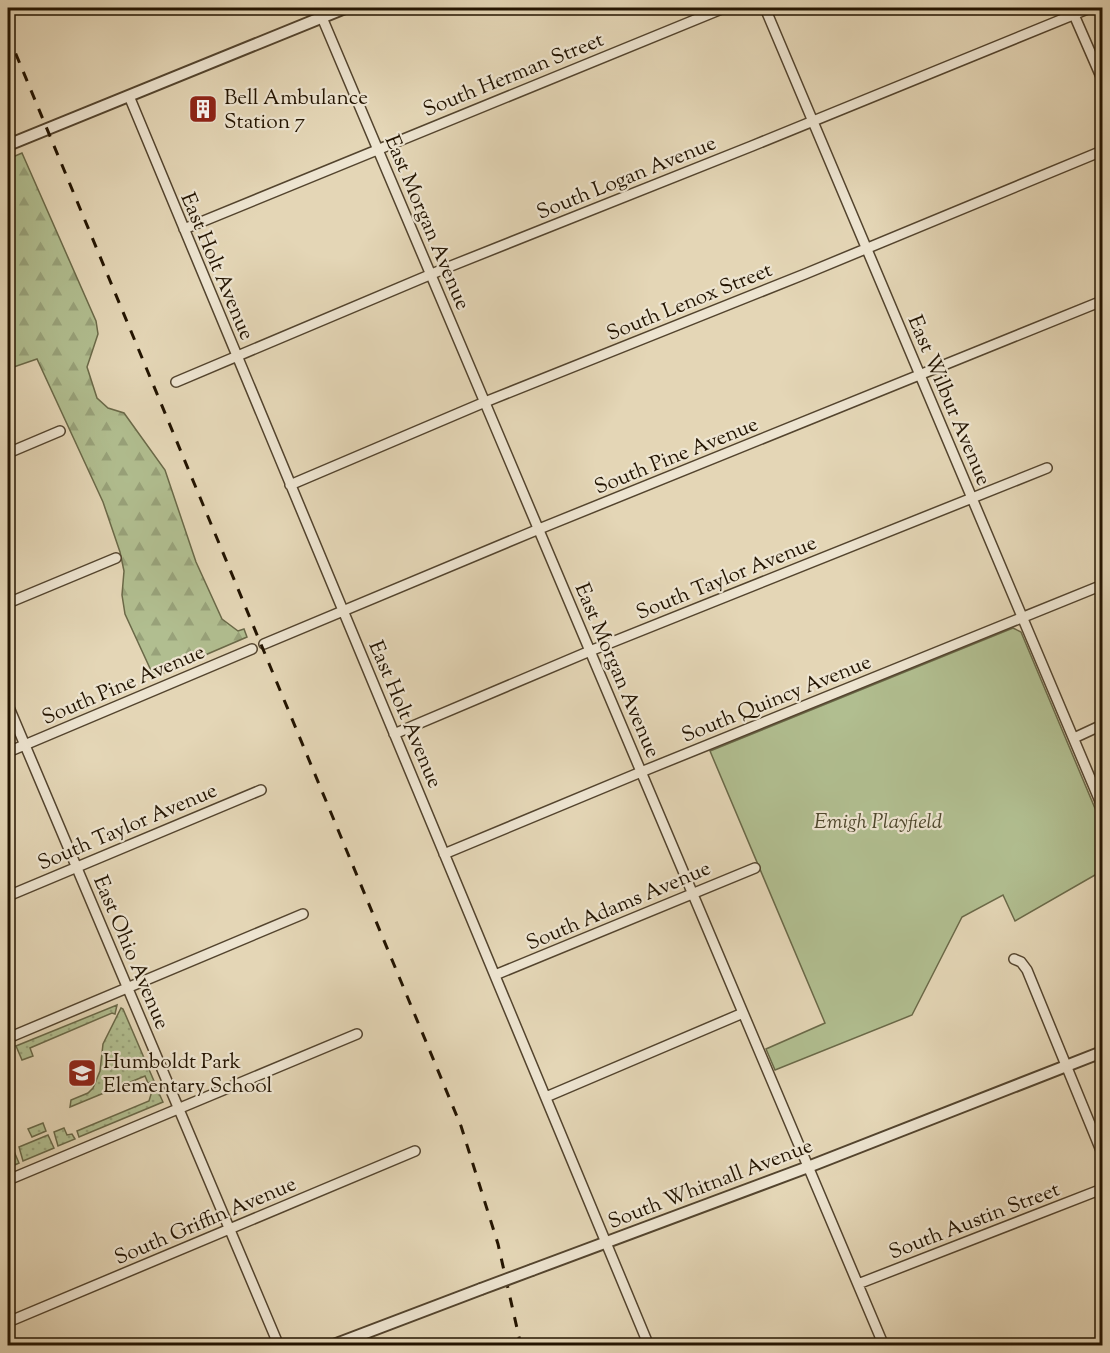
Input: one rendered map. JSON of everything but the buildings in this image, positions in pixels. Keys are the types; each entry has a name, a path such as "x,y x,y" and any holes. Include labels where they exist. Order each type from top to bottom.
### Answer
{"street":[{"path":"8,145 129,96 320,12 345,8"},
{"name":"South Herman Street","path":"184,229 724,8"},
{"name":"East Wilbur Avenue","path":"765,8 1102,806"},
{"name":"South Logan Avenue","path":"176,382 431,274 813,121 1073,11 1090,8"},
{"path":"1073,11 1102,79"},
{"name":"East Morgan Avenue","path":"320,12 884,1346"},
{"name":"East Holt Avenue","path":"129,96 649,1346"},
{"name":"South Lenox Street","path":"290,485 485,402 1102,151"},
{"name":"South Pine Avenue","path":"264,644 539,529 1102,301"},
{"path":"8,453 60,431"},
{"name":"South Taylor Avenue","path":"394,734 590,651 1047,468"},
{"path":"8,603 116,558"},
{"name":"South Quincy Avenue","path":"444,854 1100,586"},
{"name":"South Pine Avenue","path":"8,752 252,650"},
{"name":"East Ohio Avenue","path":"8,705 279,1346"},
{"path":"1074,738 1102,725"},
{"name":"South Taylor Avenue","path":"8,896 261,790"},
{"name":"South Adams Avenue","path":"495,975 755,868"},
{"path":"8,1038 303,914"},
{"path":"1014,959 1021,962 1027,970 1102,1153"},
{"path":"546,1097 743,1013"},
{"path":"8,1180 357,1034"},
{"name":"South Whitnall Avenue","path":"331,1346 808,1167 1102,1052"},
{"name":"South Griffin Avenue","path":"8,1322 416,1151"},
{"name":"South Austin Street","path":"858,1284 1102,1189"}],"green space":[{"path":"22,153 96,321 98,334 87,367 97,398 108,408 124,413 165,470 196,562 222,619 238,631 244,629 247,637 154,677 125,614 122,595 124,571 103,502 37,359 8,369 8,159"},
{"name":"Emigh Playfield","path":"1013,628 1021,632 1102,825 1102,871 1015,921 1003,895 962,917 912,1015 775,1070 766,1049 825,1023 710,751"},
{"path":"117,1005 115,1014 112,1013 30,1048 33,1056 22,1060 16,1046"},
{"path":"121,1008 154,1081 148,1083 145,1076 70,1107 71,1100 88,1093 93,1088 100,1071 103,1044"},
{"path":"157,1089 163,1102 79,1137 77,1131 149,1101 152,1091"},
{"path":"43,1123 46,1131 32,1137 28,1129"},
{"path":"64,1128 67,1135 72,1134 75,1139 58,1146 54,1132"},
{"path":"48,1135 54,1148 23,1161 19,1147"},
{"path":"13,1149 19,1163 8,1168 8,1152"}],"railway":[{"path":"8,35 461,1126 498,1244 521,1346"}],"place":[{"name":"Bell Ambulance Station 7","path":"203,109"},
{"name":"Humboldt Park Elementary School","path":"82,1073"}]}
